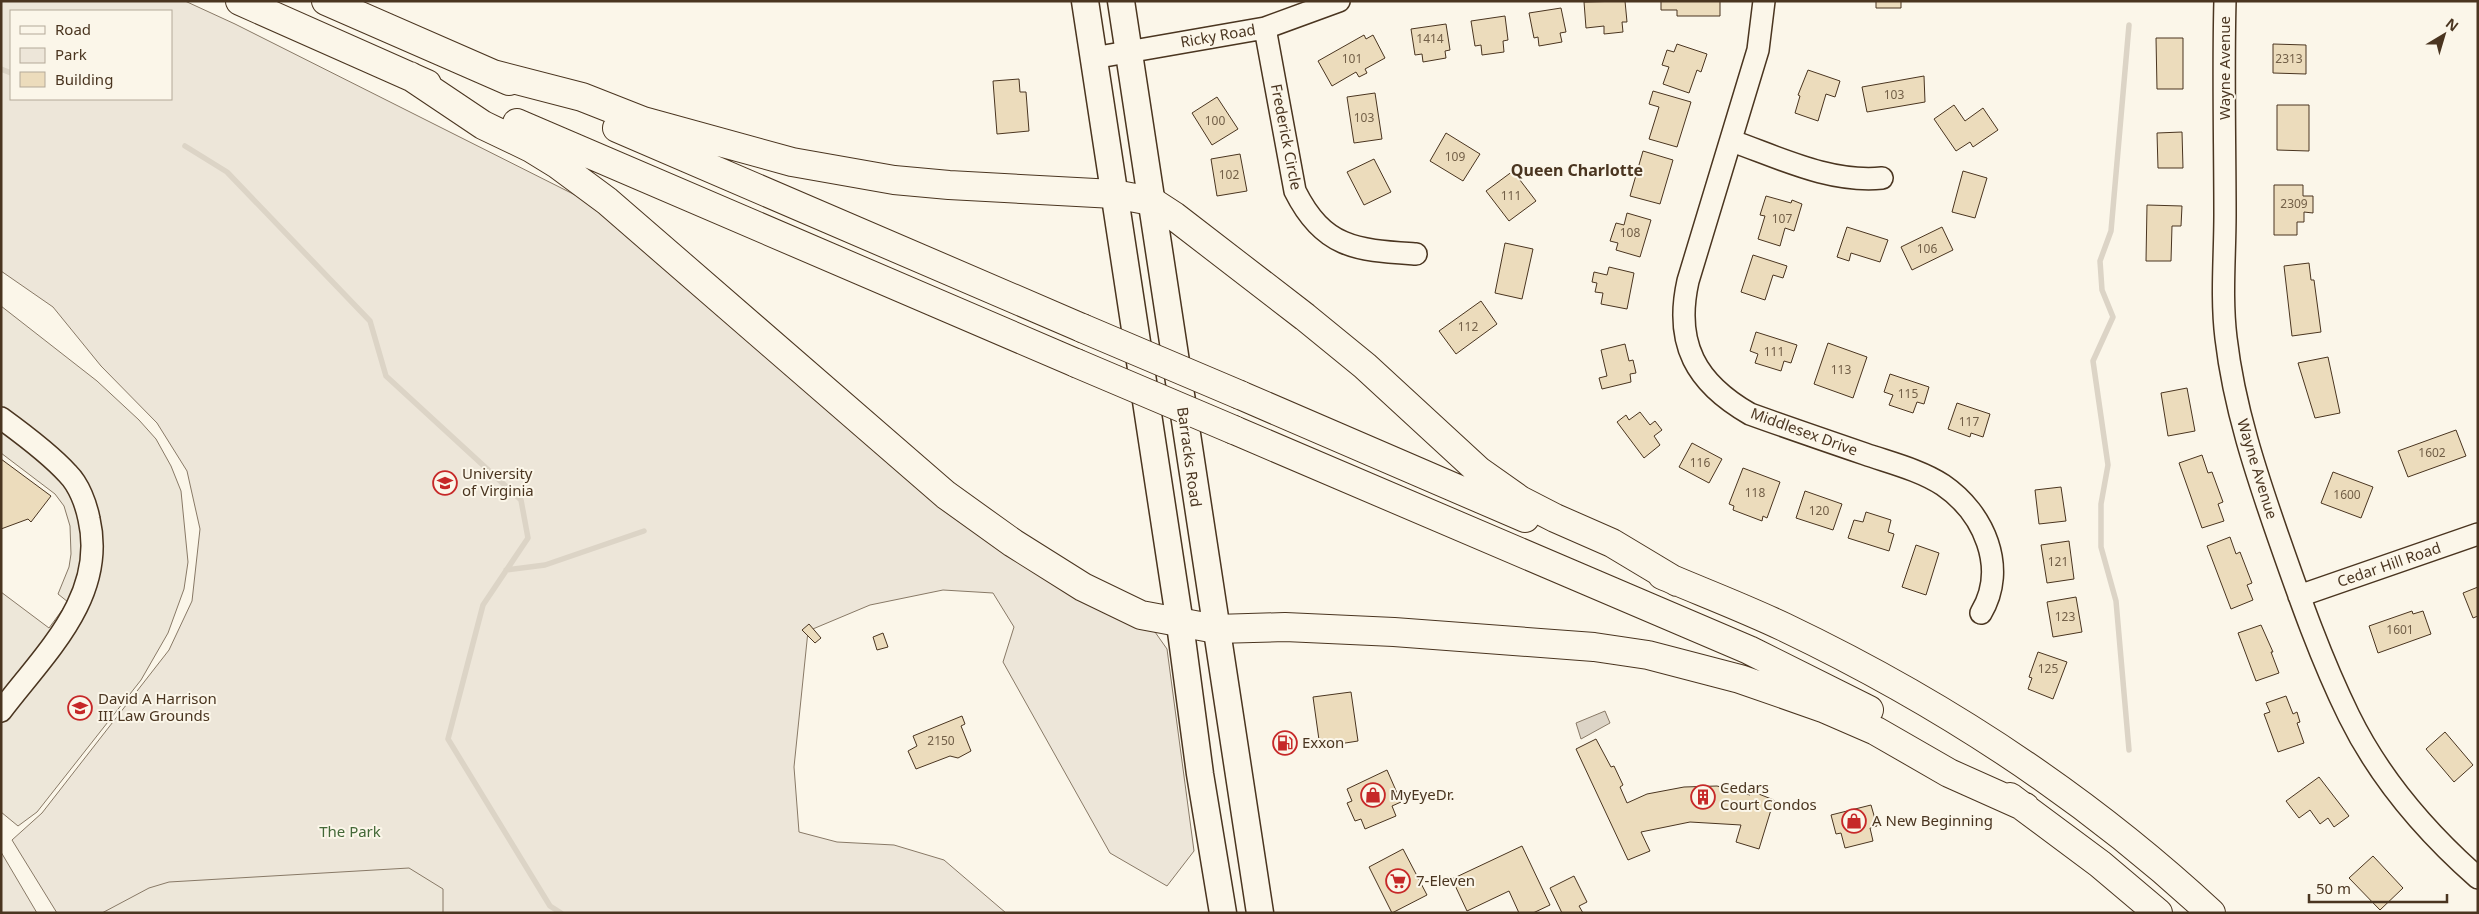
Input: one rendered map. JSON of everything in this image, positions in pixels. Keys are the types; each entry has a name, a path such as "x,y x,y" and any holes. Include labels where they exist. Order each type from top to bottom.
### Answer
{"highway":[{"path":"240,1 1076,363 1788,668 1913,734 1973,771 2100,864 2158,913"},
{"path":"326,1 1240,396 1783,627 1864,668 2002,748 2119,835 2211,913"},
{"path":"493,74 582,97 643,121 722,144 840,172 948,185 1114,194 1151,201 1174,216 1305,317 1371,372 1479,471 1520,500 1554,518 1612,543 1678,582"},
{"path":"410,76 483,125 531,148 557,164 607,201 946,495 1014,544 1084,587 1141,615 1180,624 1216,629 1285,627 1394,632 1594,647 1648,656 1740,679 1823,708 1876,731 1949,773 2025,808"}],"main road":[{"path":"1084,1 1180,624 1200,774 1223,913"},
{"name":"Barracks Road","path":"1120,1 1260,913"}],"street":[{"name":"Ricky Road","path":"1093,58 1265,28 1338,1"},
{"name":"Middlesex Drive","path":"1764,1 1758,50 1684,298 1683,320 1692,358 1714,390 1729,402 1750,414 1909,469 1941,484 1958,496 1982,527 1990,547 1992,584 1987,604 1981,613"},
{"name":"Wayne Avenue","path":"2225,1 2224,298 2227,344 2240,418 2299,596 2350,717 2375,761 2405,802 2438,840 2478,878"},
{"name":"Frederick Circle","path":"1265,28 1295,191 1302,206 1318,225 1349,246 1365,251 1416,254"},
{"path":"1732,141 1830,175 1849,178 1882,178"},
{"path":"1,418 69,475 88,512 92,530 93,557 89,580 72,618 1,711"},
{"name":"Cedar Hill Road","path":"2299,596 2478,534"}],"green space":[{"name":"University of Virginia","path":"1,1 185,1 235,24 599,207 1023,565 1155,632 1167,649 1194,851 1167,886 1110,853 1003,662 1014,627 993,593 943,590 870,605 808,631 794,767 799,832 837,842 894,845 944,860 1006,913 57,913 12,840 42,813 169,650 192,601 200,529 187,471 157,423 101,366 53,307 1,271"},
{"path":"1,852 37,913 1,913"}],"shaded area":[{"path":"1,306 97,381 139,420 156,439 171,466 181,491 188,562 184,589 168,633 141,680 37,812 18,826 1,812 1,592 49,628 68,602 58,594 69,567 71,554 70,526 64,506 55,494 1,453"},
{"path":"1605,711 1610,723 1581,739 1576,723"},
{"path":"409,868 443,889 443,913 102,913 149,888 169,882"}],"building":[{"path":"1625,1 1627,22 1622,22 1623,32 1604,34 1604,26 1586,28 1584,2"},
{"path":"1661,1 1720,1 1720,16 1677,16 1677,10 1661,10"},
{"path":"1876,1 1901,1 1901,8 1876,8"},
{"path":"1561,8 1566,32 1560,33 1562,42 1539,46 1538,37 1534,38 1529,13"},
{"path":"1505,16 1508,40 1503,41 1504,52 1482,55 1481,45 1475,46 1471,21"},
{"path":"1446,24 1450,50 1445,51 1446,58 1423,62 1422,54 1415,55 1411,29"},
{"path":"1364,35 1366,39 1373,35 1385,58 1365,69 1367,73 1359,77 1356,72 1332,86 1318,61"},
{"path":"2156,38 2183,38 2183,89 2157,89"},
{"path":"1677,44 1707,54 1701,72 1697,70 1689,93 1663,84 1669,67 1662,65 1667,50 1674,52"},
{"path":"2273,44 2306,45 2306,74 2273,73"},
{"path":"1808,70 1840,81 1835,97 1826,94 1818,121 1795,113 1800,96 1798,95"},
{"path":"1924,76 1925,102 1867,112 1862,87"},
{"path":"1019,79 1020,92 1026,92 1029,131 997,134 993,81"},
{"path":"1653,91 1691,102 1677,147 1649,139 1659,107 1649,104"},
{"path":"1375,93 1382,139 1354,143 1347,97"},
{"path":"1217,97 1238,129 1212,145 1192,113"},
{"path":"1954,105 1965,121 1983,108 1998,130 1973,147 1970,142 1956,151 1934,119"},
{"path":"2277,105 2309,105 2309,151 2277,150"},
{"path":"2182,132 2183,168 2158,168 2157,133"},
{"path":"1446,133 1480,154 1463,181 1430,161"},
{"path":"1643,151 1673,160 1660,204 1630,196"},
{"path":"1240,154 1247,191 1217,196 1211,159"},
{"path":"1374,159 1391,192 1364,205 1347,172"},
{"path":"1513,171 1536,201 1509,221 1486,191"},
{"path":"1963,171 1987,178 1975,218 1952,212"},
{"path":"2274,185 2303,185 2303,196 2313,196 2313,213 2304,212 2304,222 2297,222 2297,235 2274,235"},
{"path":"1766,196 1791,203 1792,200 1802,204 1794,231 1785,228 1780,246 1758,239 1765,216 1760,215"},
{"path":"2147,205 2182,206 2181,226 2172,226 2171,261 2146,261"},
{"path":"1627,213 1651,220 1640,257 1616,250 1618,243 1610,241 1616,223 1624,225"},
{"path":"1847,227 1888,240 1880,262 1851,253 1849,261 1837,257"},
{"path":"1942,227 1953,250 1912,270 1901,247"},
{"path":"1505,243 1533,249 1522,299 1495,293"},
{"path":"1753,255 1787,266 1783,278 1773,275 1765,300 1741,292"},
{"path":"2309,263 2311,280 2314,280 2321,332 2292,336 2284,266"},
{"path":"1609,267 1634,273 1627,309 1601,304 1603,293 1595,292 1597,283 1592,282 1594,272 1607,275"},
{"path":"1481,301 1497,324 1456,354 1439,331"},
{"path":"1756,332 1797,345 1791,363 1784,361 1781,371 1755,363 1758,354 1750,351"},
{"path":"1828,343 1867,357 1853,398 1814,384"},
{"path":"1625,344 1629,361 1633,360 1636,373 1630,374 1631,382 1602,389 1599,378 1607,376 1601,350"},
{"path":"2328,357 2340,413 2315,418 2298,363"},
{"path":"1890,374 1929,387 1924,404 1917,402 1913,413 1889,405 1893,395 1884,392"},
{"path":"2187,388 2195,431 2168,436 2161,393"},
{"path":"1957,403 1990,414 1983,437 1971,433 1970,437 1948,429"},
{"path":"1640,412 1650,425 1655,421 1662,430 1654,436 1660,445 1644,458 1617,422 1626,415 1629,420"},
{"path":"2456,430 2466,456 2408,477 2398,451"},
{"path":"1692,443 1722,459 1709,483 1679,467"},
{"path":"2202,455 2208,473 2212,472 2223,502 2218,504 2224,521 2202,528 2179,463"},
{"path":"1,459 51,496 31,522 28,519 1,529"},
{"path":"1743,468 1780,482 1767,518 1763,516 1762,521 1733,510 1734,506 1729,504"},
{"path":"2333,472 2373,487 2361,518 2321,503"},
{"path":"2061,487 2066,521 2039,524 2035,490"},
{"path":"1805,491 1842,504 1833,530 1796,518"},
{"path":"1866,512 1891,520 1888,532 1894,534 1889,551 1848,538 1854,520 1863,522"},
{"path":"2230,537 2236,554 2240,552 2252,583 2247,585 2253,600 2231,609 2207,546"},
{"path":"2069,541 2074,579 2047,583 2041,545"},
{"path":"1916,545 1939,553 1926,595 1902,587"},
{"path":"2478,587 2478,616 2473,618 2463,593"},
{"path":"2076,597 2082,632 2053,637 2047,602"},
{"path":"2412,611 2413,614 2423,611 2431,634 2378,653 2369,626"},
{"path":"809,624 821,638 815,643 802,630"},
{"path":"2261,625 2273,652 2271,652 2279,673 2256,681 2238,633"},
{"path":"883,633 888,647 877,650 873,637"},
{"path":"2038,652 2067,662 2053,699 2028,689 2032,678 2029,677"},
{"path":"1351,692 1358,741 1320,747 1313,697"},
{"path":"2286,696 2293,714 2297,712 2300,722 2297,723 2304,743 2278,752 2264,714 2270,712 2266,703"},
{"path":"962,716 965,724 961,726 971,751 958,758 950,756 916,769 908,751 917,746 913,736"},
{"path":"2445,732 2473,765 2454,782 2426,749"},
{"name":"Cedars Court Condos","path":"1596,739 1611,767 1614,766 1623,785 1620,787 1627,803 1647,794 1684,787 1717,786 1750,795 1751,791 1774,800 1759,849 1736,842 1741,825 1690,822 1641,832 1650,851 1628,860 1576,749"},
{"name":"MyEyeDr.","path":"1387,770 1401,802 1392,806 1396,816 1365,829 1361,819 1355,821 1347,803 1352,801 1347,789"},
{"path":"2319,777 2349,816 2334,827 2328,818 2320,824 2310,810 2299,818 2286,801"},
{"name":"A New Beginning","path":"1871,805 1877,826 1870,828 1873,841 1845,848 1841,833 1836,834 1831,815"},
{"path":"1522,846 1550,905 1533,913 1519,913 1509,891 1467,911 1452,879"},
{"name":"7-Eleven","path":"1403,849 1427,895 1392,913 1369,867"},
{"path":"2373,856 2403,888 2380,910 2349,878"},
{"path":"1574,876 1587,902 1579,906 1583,913 1562,913 1550,888"}],"waterway":[{"path":"2129,25 2111,231 2100,261 2102,290 2113,317 2093,361 2108,465 2101,504 2101,547 2116,601 2129,750"},
{"path":"1,69 10,73"},
{"path":"185,146 227,172 370,321 386,376 521,500 528,538 483,605 448,739 550,906 561,913"},
{"path":"506,570 545,565 644,531"}],"place":[{"name":"University of Virginia","path":"445,483"},
{"name":"David A Harrison III Law Grounds","path":"80,708"},
{"name":"Exxon","path":"1285,743"},
{"name":"MyEyeDr.","path":"1373,795"},
{"name":"Cedars Court Condos","path":"1703,797"},
{"name":"A New Beginning","path":"1854,821"},
{"name":"7-Eleven","path":"1398,881"}],"district":[{"name":"Queen Charlotte","path":"1577,170"}],"park label":[{"name":"The Park","path":"350,832"}]}
